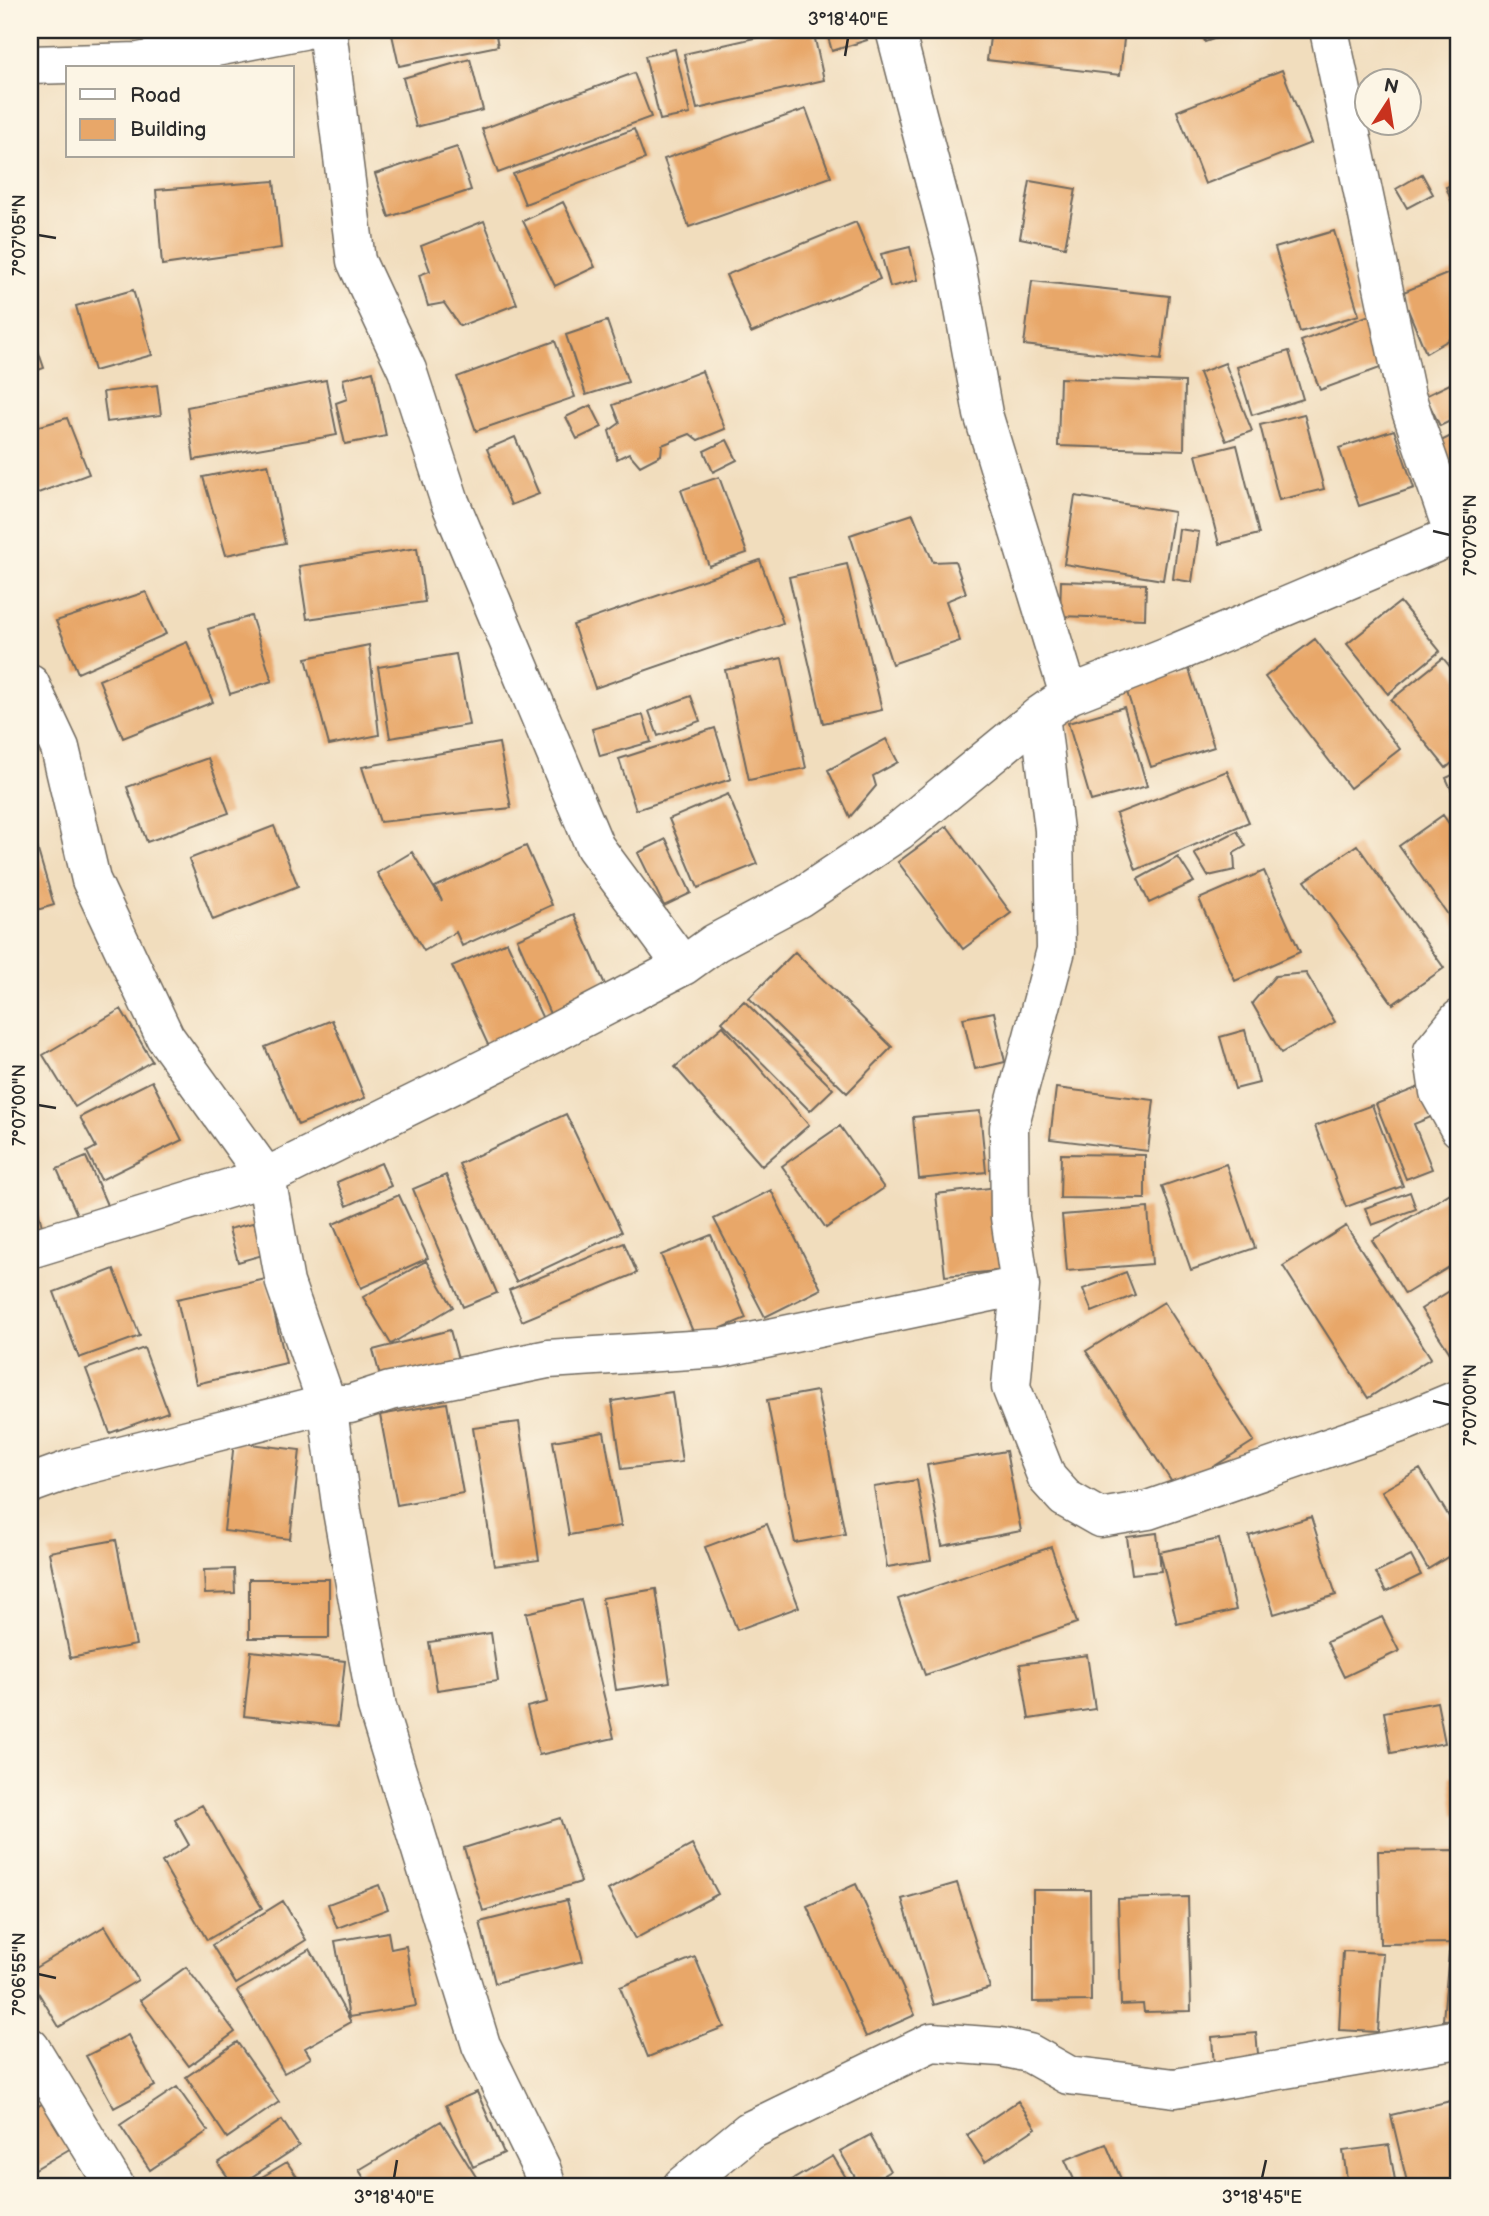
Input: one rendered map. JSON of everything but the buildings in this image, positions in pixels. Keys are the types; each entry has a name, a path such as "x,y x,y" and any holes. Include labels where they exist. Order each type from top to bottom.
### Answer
{"street":[{"path":"30,65 139,62 303,30"},
{"path":"327,30 356,261 407,370 450,502 595,847 683,966"},
{"path":"895,30 955,259 984,414 1055,705 1056,950 1009,1127 1010,1217 1020,1286 1011,1387 1048,1478 1065,1498 1100,1518 1148,1510 1406,1421 1459,1399"},
{"path":"30,1250 266,1177 510,1056 683,966 715,943 799,898 899,831 1055,705 1457,534 1406,396 1329,30"},
{"path":"30,684 45,755 91,880 165,1037 266,1177 285,1283 327,1404 342,1511 377,1707 481,2045 534,2180"},
{"path":"1459,1019 1433,1051 1439,1092 1459,1128"},
{"path":"30,1484 74,1468 327,1404 350,1404 390,1391 548,1359 722,1348 1020,1286"},
{"path":"682,2186 749,2132 932,2042 1001,2047 1028,2053 1068,2075 1175,2088 1459,2039"},
{"path":"30,2047 115,2186"}]}
